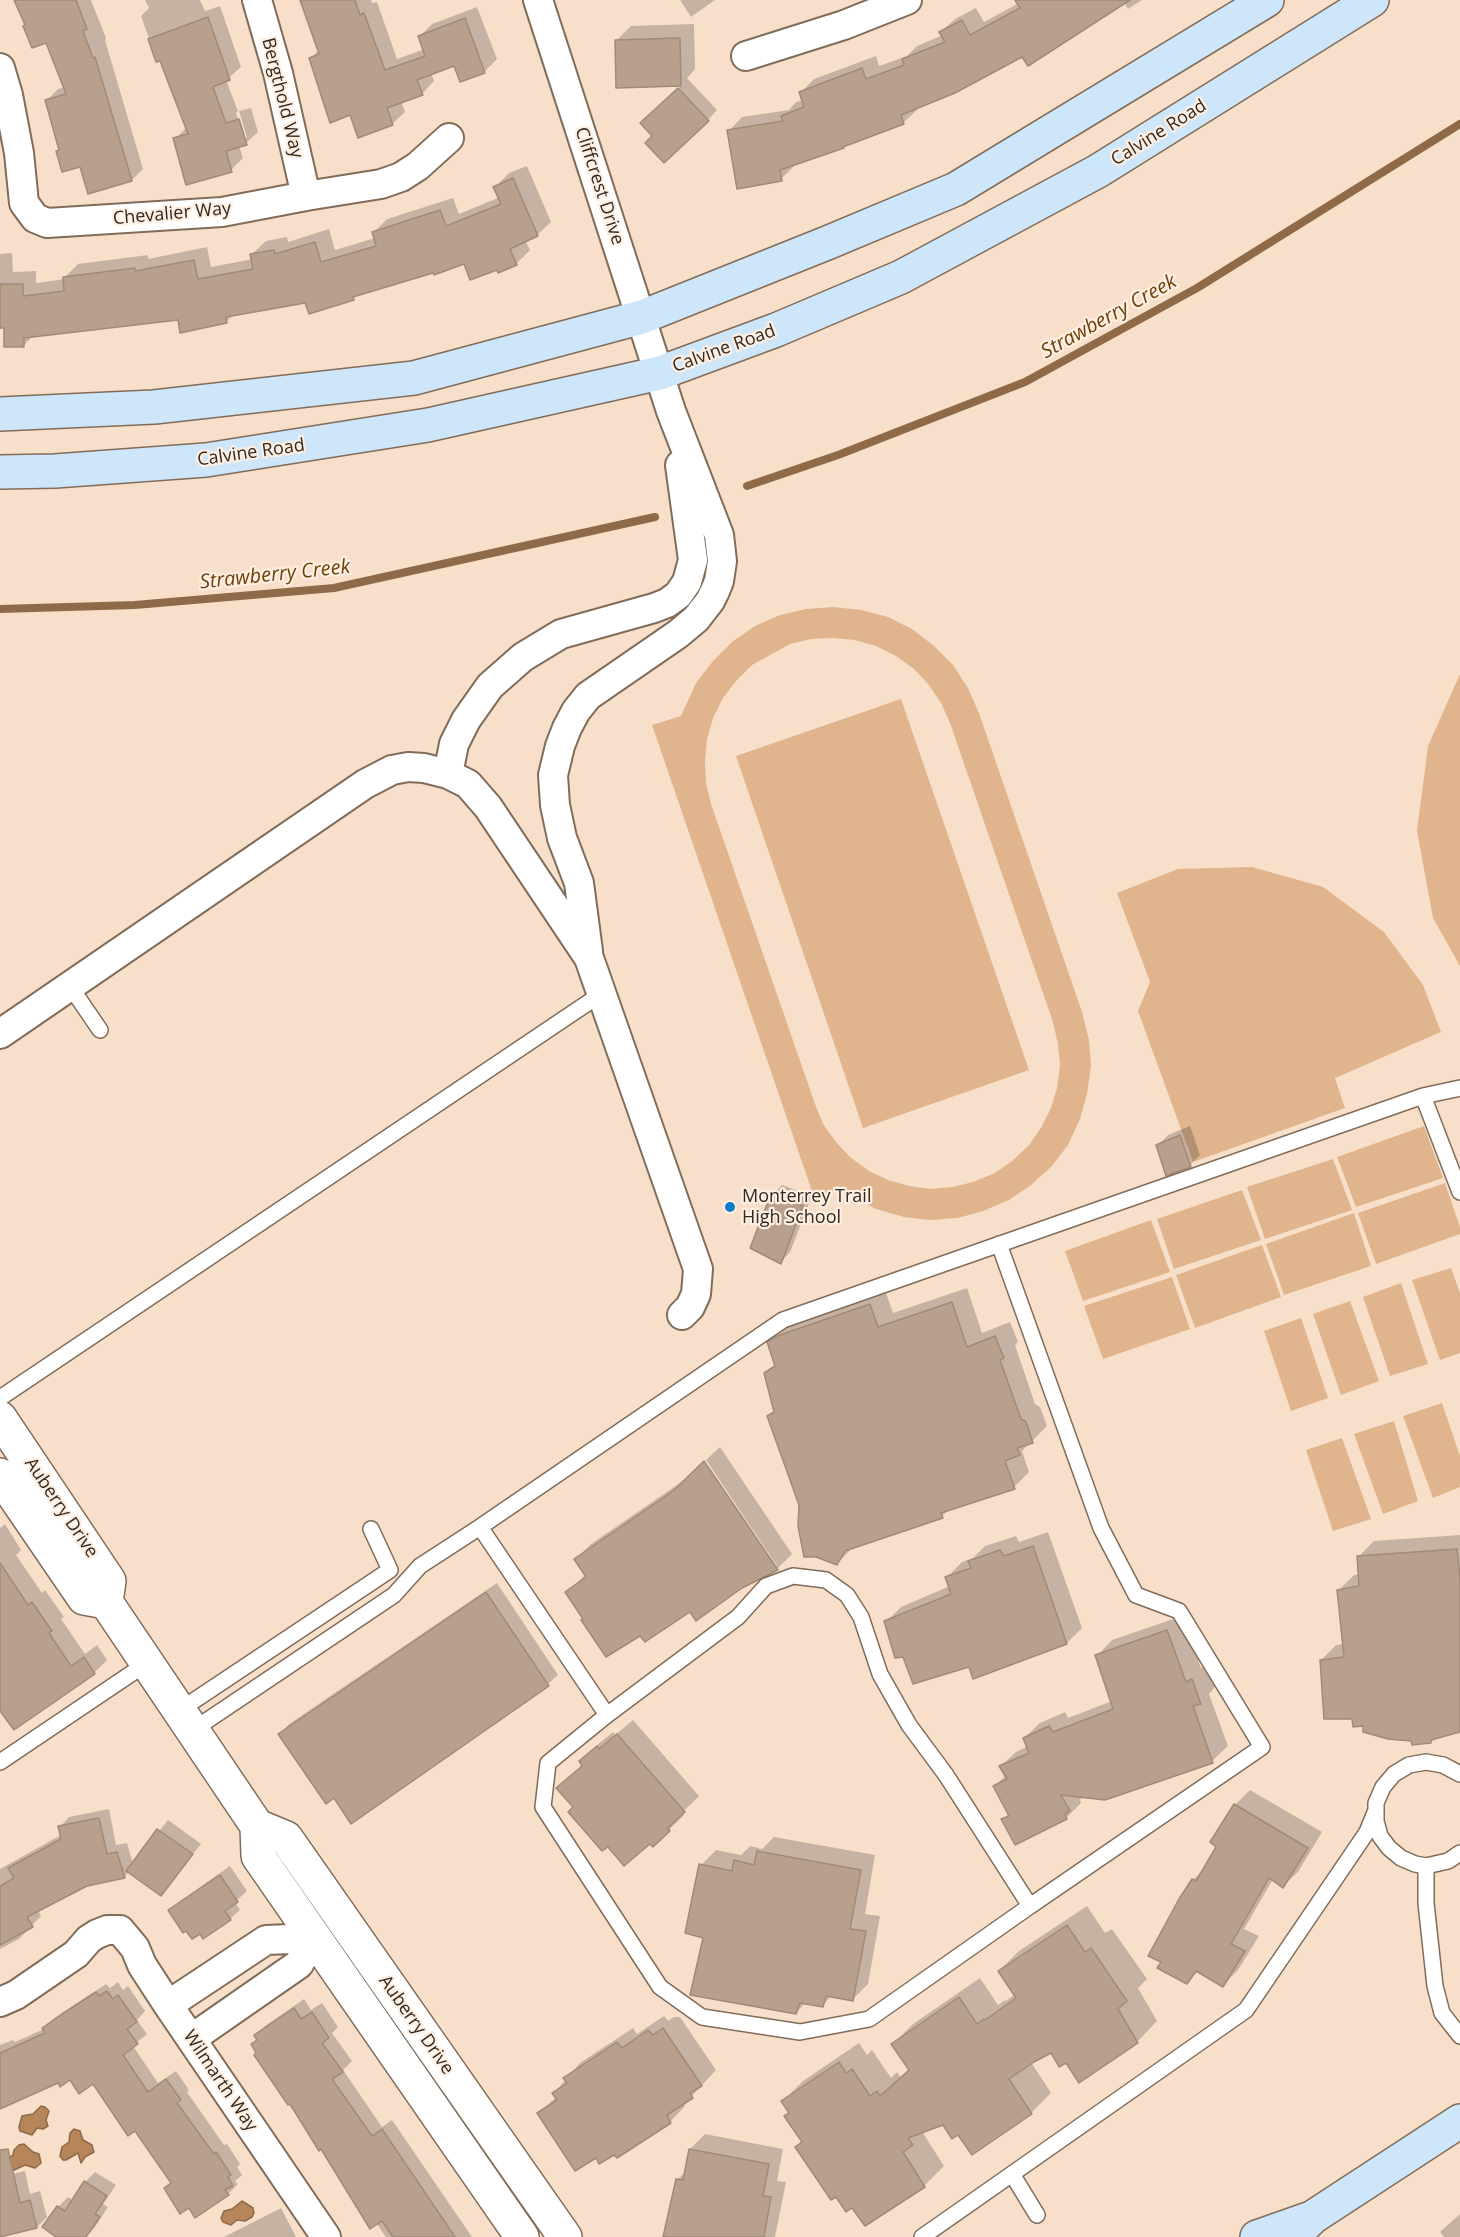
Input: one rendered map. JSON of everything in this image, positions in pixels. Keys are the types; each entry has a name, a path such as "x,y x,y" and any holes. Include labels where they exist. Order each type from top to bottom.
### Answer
{"main road":[{"path":"0,414 154,407 414,378 642,317 956,189 1267,0"},
{"name":"Calvine Road","path":"0,472 55,471 206,460 428,425 660,373 776,330 901,277 1098,171 1372,0"},
{"path":"1257,2237 1303,2227 1460,2121"}],"street":[{"name":"Bergthold Way","path":"256,0 278,73 306,196"},
{"name":"Cliffcrest Drive","path":"538,0 674,418"},
{"path":"746,56 844,25 906,0"},
{"name":"Chevalier Way","path":"0,68 8,95 19,153 24,203 34,218 47,224 222,212 381,184 401,177 418,166 449,138"},
{"path":"448,774 454,744 466,720 490,686 523,657 561,634 667,603 678,595 687,582 693,560 674,418"},
{"path":"674,418 719,535 722,561 719,581 710,601 696,619 588,696 576,711 567,728 553,775 556,812 562,838 579,883 589,958 698,1269 696,1294 690,1307 682,1315"},
{"path":"0,1034 379,777 408,767 448,774 468,784 488,807 589,958"},
{"name":"Auberry Drive","path":"0,1418 109,1581 106,1602 84,1598 0,1475"},
{"path":"106,1602 257,1826"},
{"name":"Auberry Drive","path":"522,2237 258,1856 257,1826 286,1838 565,2237"},
{"name":"Wilmarth Way","path":"0,2002 16,1995 76,1954 89,1939 107,1930 120,1930 128,1937 142,1965 168,2005 326,2237"},
{"path":"168,2005 266,1940 313,1938"},
{"path":"191,2039 299,1964 313,1938"}],"lane":[{"path":"70,986 100,1030"},
{"path":"0,1398 601,994"},
{"path":"187,1720 394,1595 420,1566 783,1320 1423,1096 1460,1088"},
{"path":"1423,1096 1460,1192"},
{"path":"999,1244 1101,1528 1136,1595 1179,1611 1262,1747 868,2019 800,2032 702,2017 660,1987 543,1807 548,1763 607,1715 738,1617 766,1586 793,1576 826,1580 847,1595 861,1617 880,1674 909,1725 946,1775 1030,1906"},
{"path":"480,1527 607,1715"},
{"path":"371,1529 385,1574 400,1588"},
{"path":"187,1720 385,1574"},
{"path":"0,1762 147,1663"},
{"path":"1460,1774 1443,1765 1426,1762 1409,1765 1394,1774 1383,1787 1376,1803 1376,1821 1380,1836 1401,1858 1426,1866 1448,1861 1460,1853"},
{"path":"922,2237 1246,2010 1367,1832 1376,1810"},
{"path":"1426,1866 1425,1902 1436,1986 1442,2013 1460,2036"},
{"path":"1012,2174 1037,2216"}],"shaded area":[{"path":"834,607 861,610 888,617 912,629 953,665 968,688 979,713 1082,1012 1089,1040 1091,1066 1087,1094 1080,1119 1068,1145 1052,1166 1031,1185 1009,1200 958,1218 930,1220 904,1217 876,1209 840,1189 814,1197 652,725 681,716 696,683 732,642 755,626 780,615 806,609","holes":["811,639 855,640 876,646 896,656 914,669 941,703 950,723 1053,1022 1058,1044 1060,1065 1057,1088 1051,1108 1029,1145 995,1173 953,1187 930,1189 909,1186 869,1171 850,1157 823,1124 711,804 706,783 707,739 713,718 723,698 752,665 790,644"]},
{"path":"1460,674 1460,966 1433,918 1417,831 1428,746"},
{"path":"901,699 1029,1070 863,1128 736,756"},
{"path":"1252,867 1323,887 1384,932 1423,985 1441,1032 1335,1078 1345,1108 1193,1162 1138,1011 1150,982 1117,893 1178,869"},
{"path":"1424,1126 1443,1178 1356,1207 1337,1157"},
{"path":"1333,1159 1352,1210 1265,1239 1247,1187"},
{"path":"1445,1183 1460,1227 1460,1234 1376,1264 1358,1213"},
{"path":"1242,1190 1261,1240 1174,1269 1157,1219"},
{"path":"1354,1213 1371,1266 1284,1295 1266,1244"},
{"path":"1151,1220 1170,1272 1083,1301 1065,1251"},
{"path":"1262,1245 1281,1297 1195,1328 1176,1275"},
{"path":"1451,1268 1460,1293 1460,1353 1440,1360 1412,1280"},
{"path":"1172,1277 1190,1329 1103,1359 1084,1306"},
{"path":"1401,1283 1428,1364 1390,1376 1363,1297"},
{"path":"1350,1301 1379,1381 1341,1395 1313,1314"},
{"path":"1301,1318 1328,1398 1291,1411 1264,1331"},
{"path":"1442,1403 1460,1456 1460,1487 1433,1498 1403,1416"},
{"path":"1394,1421 1418,1501 1383,1514 1354,1434"},
{"path":"1342,1438 1371,1519 1333,1531 1306,1450"},
{"path":"41,2106 49,2111 46,2120 48,2126 43,2129 37,2128 32,2135 20,2131 22,2116 33,2114"},
{"path":"74,2129 80,2131 83,2140 92,2145 94,2152 85,2157 81,2163 78,2153 66,2160 60,2156 62,2147 69,2142 70,2133"},
{"path":"24,2144 39,2154 41,2163 35,2168 25,2165 12,2171 8,2159 19,2145"},
{"path":"242,2201 253,2208 252,2217 245,2221 237,2220 231,2225 223,2222 221,2218 224,2211 232,2209"}],"building":[{"path":"14,0 76,0 87,29 83,31 93,58 95,57 132,181 88,194 80,167 62,172 56,151 59,150 45,100 66,94 46,43 32,48"},
{"path":"300,0 355,0 360,15 364,13 385,70 425,56 418,36 465,18 485,73 460,82 454,66 417,80 423,95 387,108 393,125 358,138 350,115 330,123 309,58 319,54"},
{"path":"1015,0 1130,0 1028,66 1022,57 955,93 901,115 904,124 780,170 782,181 737,189 727,130 783,121 781,116 804,107 799,92 862,68 866,79 904,65 902,59 945,42 939,32 962,20 970,35 1020,8"},
{"path":"208,17 230,80 213,87 226,123 239,119 247,145 226,151 232,172 186,185 173,138 188,134 160,61 156,62 148,39"},
{"path":"680,38 681,86 616,88 615,40"},
{"path":"678,88 709,121 664,163 645,143 652,136 640,123"},
{"path":"513,178 538,236 510,249 517,265 498,273 497,270 470,280 464,264 434,275 433,273 353,297 354,300 309,314 305,303 226,317 227,323 180,333 178,320 24,338 24,347 4,347 4,328 0,328 0,284 23,284 23,296 64,291 63,277 135,268 135,271 194,260 198,279 253,269 250,254 274,250 275,254 315,242 321,262 376,246 372,232 440,210 446,226 501,204 493,187"},
{"path":"1180,1135 1191,1167 1166,1176 1156,1145"},
{"path":"771,1194 803,1206 781,1264 750,1248"},
{"path":"952,1302 967,1347 995,1336 1004,1358 1000,1360 1021,1419 1026,1422 1033,1443 1017,1448 1020,1455 1005,1461 1015,1489 941,1513 943,1518 845,1551 837,1565 816,1557 804,1557 798,1526 799,1505 767,1416 774,1412 764,1373 775,1366 767,1342 777,1336 870,1304 878,1327"},
{"path":"704,1461 778,1570 742,1588 696,1621 690,1612 645,1642 640,1636 606,1657 565,1592 586,1577 574,1559 673,1491"},
{"path":"1033,1546 1067,1644 973,1679 969,1667 913,1684 903,1657 895,1658 884,1621 951,1594 945,1577 971,1568 968,1561 1000,1550 1004,1556"},
{"path":"1457,1549 1460,1577 1460,1732 1431,1740 1431,1743 1412,1745 1411,1741 1388,1739 1363,1732 1363,1726 1353,1727 1352,1719 1324,1719 1320,1660 1344,1657 1337,1590 1359,1586 1357,1556"},
{"path":"0,1563 28,1605 32,1602 52,1631 49,1633 71,1666 84,1657 95,1674 14,1730 0,1711"},
{"path":"486,1592 549,1686 351,1824 334,1798 326,1804 278,1734"},
{"path":"1167,1630 1186,1682 1192,1679 1201,1704 1193,1706 1213,1763 1105,1800 1061,1795 1070,1811 1065,1814 1067,1819 1015,1845 1001,1819 1009,1816 993,1786 1007,1779 999,1766 1029,1753 1023,1738 1049,1726 1053,1732 1113,1709 1095,1655"},
{"path":"617,1734 685,1812 653,1847 650,1844 624,1866 608,1847 602,1851 568,1812 573,1807 556,1788 582,1766 579,1761 597,1746 599,1749"},
{"path":"1234,1804 1308,1848 1283,1888 1269,1878 1231,1944 1245,1951 1223,1987 1196,1971 1187,1984 1157,1968 1161,1962 1148,1956 1179,1899 1192,1879 1196,1881 1216,1847 1210,1842"},
{"path":"99,1818 107,1854 117,1852 125,1878 87,1886 27,1917 33,1927 0,1945 0,1886 14,1878 8,1868 61,1839 58,1826"},
{"path":"157,1829 193,1854 161,1896 126,1871"},
{"path":"757,1851 861,1870 850,1929 866,1931 853,2001 826,1996 823,2007 800,2003 796,2014 690,1995 703,1938 685,1933 699,1864 732,1871 734,1860 754,1865"},
{"path":"220,1875 238,1902 225,1911 231,1920 203,1939 200,1934 192,1939 186,1931 183,1933 168,1910"},
{"path":"1067,1925 1085,1952 1091,1948 1127,2001 1118,2009 1138,2043 1079,2083 1066,2063 1059,2067 1051,2053 1034,2062 1009,2079 1032,2114 972,2155 958,2135 952,2139 943,2125 908,2138 913,2145 903,2152 925,2187 865,2226 852,2208 846,2212 836,2197 831,2200 795,2147 802,2142 784,2116 789,2113 781,2101 839,2062 846,2073 852,2069 870,2096 877,2091 880,2096 909,2070 891,2044 959,1997 977,2024 985,2020 1016,1998 998,1971"},
{"path":"107,1991 113,1999 118,1995 137,2022 127,2029 138,2044 123,2055 148,2092 166,2079 181,2100 177,2103 214,2154 216,2152 231,2175 228,2177 233,2186 225,2190 229,2195 195,2218 189,2208 180,2214 164,2188 171,2183 135,2131 128,2136 93,2084 79,2094 70,2080 60,2087 58,2083 0,2109 0,2053 45,2033 42,2028 62,2014 96,1992 99,1996"},
{"path":"294,2008 301,2019 312,2012 329,2038 322,2043 343,2072 332,2079 372,2136 382,2129 455,2237 393,2237 382,2221 370,2229 321,2149 319,2151 290,2104 288,2105 254,2055 256,2053 251,2044 257,2040 254,2035"},
{"path":"663,2028 702,2086 690,2093 693,2098 667,2115 671,2123 617,2158 614,2155 599,2164 596,2158 575,2171 537,2113 557,2100 552,2093 567,2083 563,2078 617,2042 622,2048 648,2030 653,2035"},
{"path":"8,2149 20,2203 30,2200 37,2228 0,2237 0,2150"},
{"path":"689,2149 769,2164 763,2196 771,2197 764,2237 663,2237 676,2179 683,2180"},
{"path":"84,2181 107,2196 95,2214 100,2217 86,2237 56,2237 42,2227 57,2206 65,2211"}],"waterway":[{"name":"Strawberry Creek","path":"747,486 838,455 1025,382 1197,288 1460,124"},
{"name":"Strawberry Creek","path":"0,609 135,605 334,588 655,517"}],"place":[{"name":"Monterrey Trail High School","path":"730,1207"}]}
